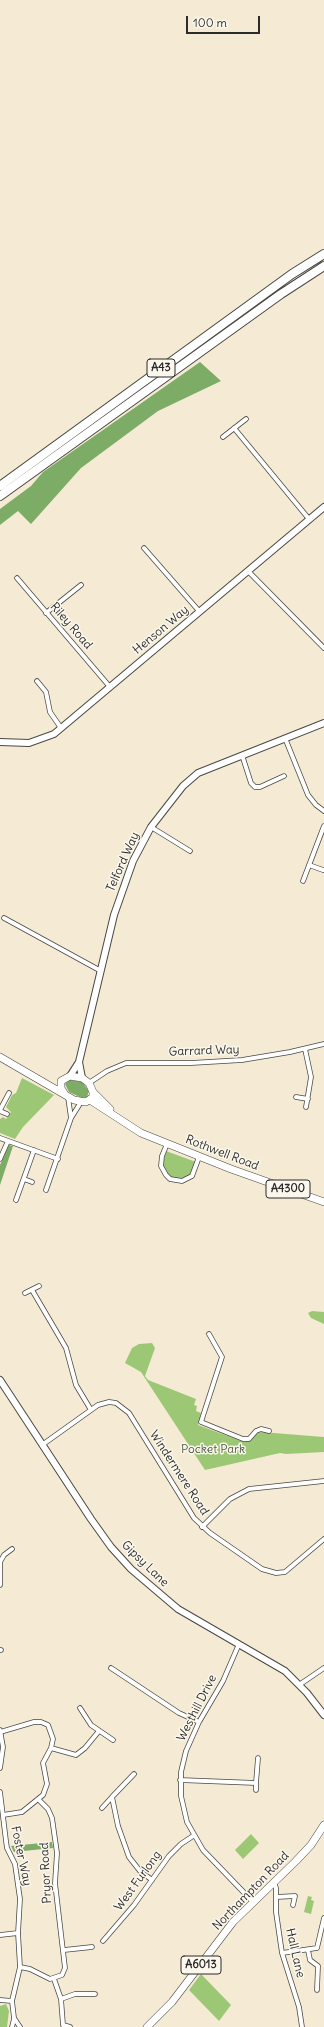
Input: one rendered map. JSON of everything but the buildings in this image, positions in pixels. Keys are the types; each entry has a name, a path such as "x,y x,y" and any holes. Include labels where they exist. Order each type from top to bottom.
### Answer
{"highway":[{"name":"A43","path":"0,486 279,283 324,254"},
{"name":"A43","path":"0,496 274,299 324,266"}],"main road":[{"path":"0,1057 81,1102 90,1100 93,1092"},
{"path":"39,1078 53,1082 62,1081 70,1076 82,1078 89,1083"},
{"path":"62,1081 61,1088 66,1095"},
{"name":"A4300","path":"89,1083 93,1092"},
{"name":"Rothwell Road","path":"93,1092 116,1117"},
{"name":"Rothwell Road","path":"90,1100 141,1134 199,1157 324,1202"},
{"name":"Northampton Road","path":"147,2027 172,2002 233,1922 311,1845 324,1825"}],"street":[{"path":"223,437 246,419"},
{"path":"234,428 309,519"},
{"name":"Henson Way","path":"0,742 29,743 47,737 61,728 324,507"},
{"path":"144,548 199,612"},
{"path":"248,571 324,648"},
{"name":"Riley Road","path":"17,578 110,687"},
{"path":"46,613 81,585"},
{"path":"37,681 46,692 50,712 61,728"},
{"name":"Telford Way","path":"70,1076 79,1062 118,898 133,861 151,827 183,786 191,778 203,770 324,723"},
{"path":"285,738 308,796 316,806 324,811"},
{"path":"242,755 250,783 255,787 260,787 284,776"},
{"path":"303,881 324,826"},
{"path":"151,827 190,851"},
{"path":"309,865 323,870"},
{"path":"4,918 101,972"},
{"name":"Garrard Way","path":"89,1083 107,1071 126,1063 220,1062 254,1058 324,1044"},
{"path":"305,1049 311,1077 306,1107"},
{"name":"Telford Way","path":"79,1062 82,1078"},
{"path":"7,1114 0,1110 9,1093"},
{"path":"66,1095 71,1118"},
{"path":"296,1098 308,1099"},
{"path":"46,1190 71,1118 81,1102"},
{"path":"0,1138 58,1159"},
{"path":"0,1159 8,1141"},
{"path":"167,1144 162,1156 161,1166 170,1179 182,1181 192,1176 199,1157"},
{"path":"16,1200 34,1150"},
{"path":"24,1179 32,1182"},
{"path":"25,1293 39,1286"},
{"path":"32,1290 66,1348 76,1385 91,1410"},
{"path":"210,1334 222,1357 201,1422 243,1439 249,1439 261,1428 270,1431"},
{"name":"Gipsy Lane","path":"0,1380 91,1519 111,1547 131,1568 178,1609 272,1662 299,1685 324,1715"},
{"name":"Windermere Road","path":"42,1445 91,1410 109,1402 123,1407 194,1518 202,1526 262,1569 276,1574 289,1570 324,1539"},
{"path":"202,1526 230,1499 249,1489 324,1481"},
{"path":"0,1585 0,1562 8,1551 12,1549"},
{"name":"Westhill Drive","path":"239,1644 223,1681 199,1722 186,1751 180,1780 184,1809 193,1836 210,1859 253,1902"},
{"path":"111,1668 179,1713 199,1722"},
{"path":"299,1685 324,1668"},
{"path":"80,1708 92,1725 113,1740"},
{"path":"0,1768 3,1747 0,1731 34,1722 41,1722 48,1725 51,1731 51,1748 43,1763 47,1784 43,1795 22,1812 3,1815"},
{"path":"51,1748 71,1755 76,1755 85,1748 99,1731"},
{"path":"256,1790 258,1758"},
{"path":"102,1808 134,1774"},
{"path":"180,1780 256,1783"},
{"name":"Foster Way","path":"0,1792 7,1844 15,1864 20,1899 18,1933 20,1967 12,2001 14,2018 12,2027"},
{"path":"112,1797 118,1826 129,1856 140,1871 152,1880"},
{"name":"Pryor Road","path":"38,1799 51,1814 57,1853 55,1882 64,1950 64,1971 62,1975 54,1979"},
{"name":"West Furlong","path":"102,1941 125,1916 175,1849 193,1836"},
{"name":"Hall Lane","path":"274,1882 276,1888 276,1912 282,1953 299,2007 302,2027"},
{"path":"276,1897 295,1896 293,1905"},
{"path":"282,1953 317,1948 324,1918"},
{"path":"0,1935 18,1933"},
{"path":"64,1950 92,1947"},
{"path":"308,1950 310,1960 318,1966 317,1990"},
{"path":"20,1967 30,1969 45,1978 54,1979 61,1999 63,2025 70,2027"},
{"path":"61,1999 75,1994 95,1994"},
{"path":"0,2000 12,2001"},
{"name":"Foster Way","path":"14,2018 20,2027"}],"green space":[{"path":"200,362 221,381 158,411 81,468 31,524 18,511 0,525 0,509 31,486 43,472"},
{"path":"22,1078 54,1095 23,1127 15,1139 0,1133 0,1119 3,1117 6,1119 11,1112 6,1107 12,1095 16,1093"},
{"path":"70,1080 82,1082 89,1091 87,1097 82,1098 69,1092 65,1084"},
{"path":"9,1145 13,1146 0,1185 0,1165"},
{"path":"166,1151 196,1162 189,1176 181,1179 172,1178 164,1170 163,1164"},
{"path":"312,1311 324,1312 324,1324 311,1318 308,1313"},
{"name":"Pocket Park","path":"152,1343 155,1348 145,1376 148,1380 196,1399 194,1405 197,1406 196,1411 201,1413 198,1425 244,1442 261,1432 324,1437 324,1452 280,1453 205,1470 141,1372 125,1363 132,1348 139,1344"},
{"path":"251,1834 259,1843 243,1859 235,1850"},
{"path":"52,1842 53,1848 14,1852 11,1846"},
{"path":"308,1896 312,1897 311,1900 314,1901 311,1914 304,1912"},
{"path":"201,1974 231,2005 219,2021 189,1990"},
{"path":"6,2004 9,2011 7,2027 0,2027 0,2006"}]}
